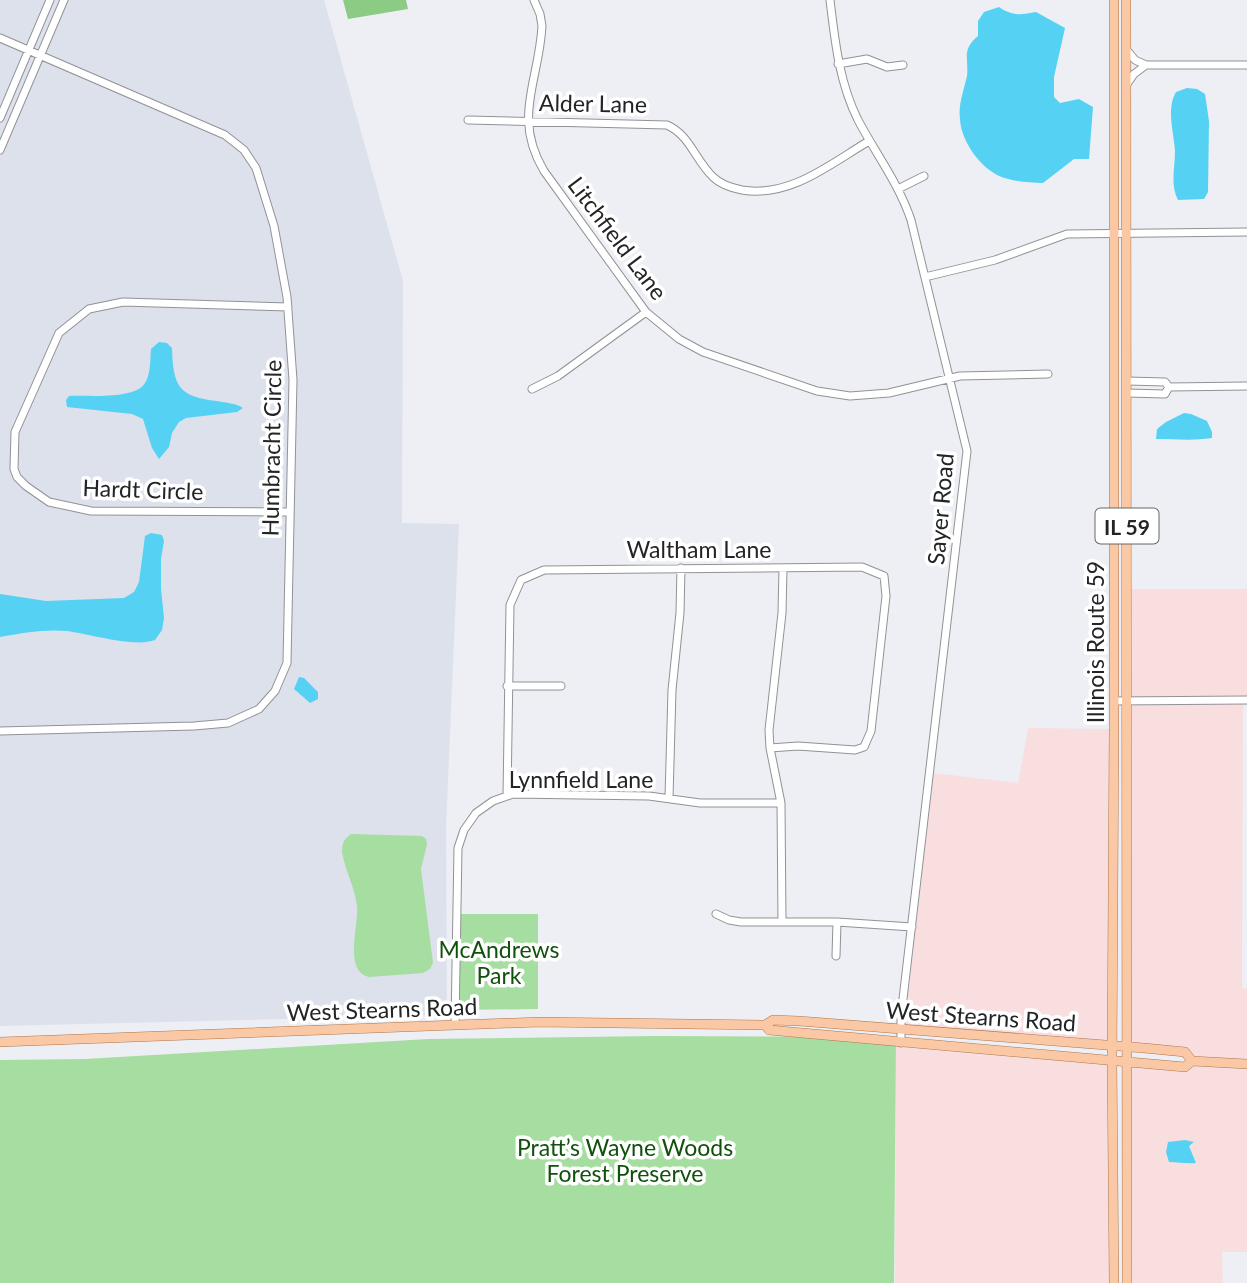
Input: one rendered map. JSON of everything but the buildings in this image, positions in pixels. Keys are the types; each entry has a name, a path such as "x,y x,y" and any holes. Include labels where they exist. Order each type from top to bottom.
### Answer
{"main road":[{"name":"Illinois Route 59","path":"1114,0 1114,1283"},
{"name":"Illinois Route 59","path":"1126,0 1127,1283"},
{"name":"West Stearns Road","path":"0,1042 593,1021 765,1025 773,1020 1185,1052 1192,1061"},
{"name":"West Stearns Road","path":"765,1025 769,1030 1185,1067 1192,1061 1247,1064"}],"street":[{"path":"0,118 50,0"},
{"path":"0,150 64,0"},
{"name":"Sayer Road","path":"830,0 838,64 850,102 869,141 898,189 911,220 967,451 901,1043"},
{"name":"Litchfield Lane","path":"537,1 542,32 527,121 534,152 544,171 646,312 679,339 704,352 827,393 850,396 872,396 949,379 1048,374"},
{"name":"Humbracht Circle","path":"0,38 225,135 244,150 256,167 271,215 288,307 293,378 287,663 275,691 259,709 228,723 0,731"},
{"path":"1126,49 1135,60 1146,65 1247,65"},
{"path":"838,64 867,59 887,67 903,65"},
{"path":"1127,84 1134,74 1146,65"},
{"name":"Alder Lane","path":"468,120 667,125 681,132 713,177 729,187 755,192 793,186 869,141"},
{"path":"898,189 924,176"},
{"path":"925,277 1004,257 1061,235 1114,232 1247,232"},
{"name":"Hardt Circle","path":"288,307 123,302 89,309 59,333 16,432 14,469 17,477 26,486 49,502 91,511 290,512"},
{"path":"532,389 558,376 646,312"},
{"path":"1127,382 1165,382 1169,387"},
{"path":"1169,387 1247,386"},
{"path":"1127,393 1165,394 1169,387"},
{"name":"Waltham Lane","path":"507,686 509,611 521,580 550,569 862,567 884,576 886,596 871,731 864,747 855,750 798,746 770,748"},
{"path":"668,798 671,690 680,613 681,568"},
{"path":"782,922 781,803 770,748 770,722 782,613 783,568"},
{"path":"507,796 507,686 561,686"},
{"path":"1114,701 1247,700"},
{"name":"Lynnfield Lane","path":"455,1025 457,866 460,842 467,824 476,813 507,796 529,794 668,798 700,803 781,803"},
{"path":"716,914 741,922 837,922 912,927"},
{"path":"836,956 837,922"}],"shaded area":[{"path":"0,0 324,0 403,281 402,523 459,524 446,828 447,1015 0,1026"},
{"path":"1130,589 1247,589 1247,698 1130,699"},
{"path":"1243,702 1242,988 1247,989 1247,1062 1130,1052 1130,703"},
{"path":"1028,728 1113,729 1113,1050 904,1032 933,773 1018,783"},
{"path":"896,1037 1112,1057 1112,1283 895,1283"},
{"path":"1130,1057 1247,1067 1247,1252 1222,1252 1223,1283 1132,1283"}],"green space":[{"path":"343,0 406,0 408,9 348,19"},
{"path":"351,834 422,836 426,839 421,869 433,963 430,969 423,973 369,977 361,973 356,966 354,947 357,906 342,852 344,842"},
{"name":"McAndrews Park","path":"460,914 538,914 538,1009 459,1010"},
{"name":"Pratt’s Wayne Woods Forest Preserve","path":"896,1037 894,1283 0,1283 0,1060 85,1059 428,1039"}],"water":[{"path":"999,7 1016,14 1036,12 1065,28 1054,77 1054,97 1060,103 1079,99 1093,107 1089,159 1074,159 1043,183 1010,179 992,172 973,152 961,127 960,108 967,76 969,46 978,36 978,21 984,12"},
{"path":"1187,88 1197,89 1205,94 1209,121 1208,192 1204,199 1178,200 1174,182 1175,151 1171,106 1176,92"},
{"path":"159,342 167,343 172,348 176,380 186,392 243,408 237,412 186,418 179,422 172,433 169,447 159,459 152,448 143,419 132,414 67,407 66,400 69,396 121,394 140,388 148,375 151,349"},
{"path":"1184,413 1207,421 1212,438 1156,439 1157,429"},
{"path":"151,533 162,535 164,541 161,589 164,618 162,630 155,640 124,641 58,631 0,637 0,594 46,601 124,598 134,592 139,582 145,536"},
{"path":"299,677 304,678 318,692 318,699 310,703 294,689"},
{"path":"1168,1142 1194,1142 1189,1146 1196,1163 1169,1162 1166,1152"}]}
